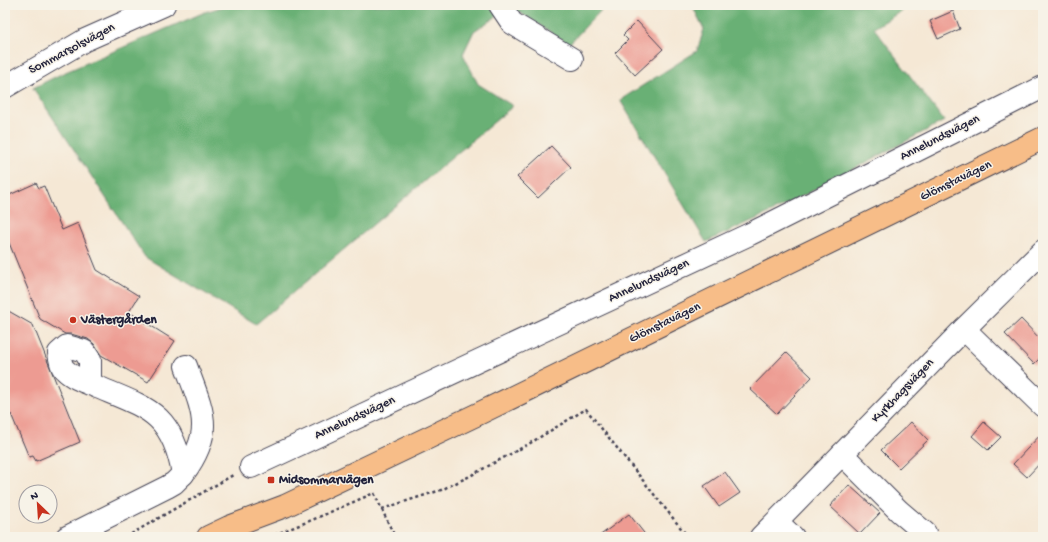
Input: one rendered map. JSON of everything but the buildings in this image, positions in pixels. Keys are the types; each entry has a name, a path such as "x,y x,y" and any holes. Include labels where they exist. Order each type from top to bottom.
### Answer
{"main road":[{"name":"Glömstavägen","path":"208,537 229,527 286,506 476,415 1043,138"},
{"name":"Glömstavägen","path":"239,537 286,506"}],"street":[{"name":"Sommarsolsvägen","path":"5,87 85,40 164,5"},
{"path":"500,5 512,24 572,59"},
{"name":"Annelundsvägen","path":"251,467 750,234 1043,87"},
{"name":"Kyrkhagsvägen","path":"762,537 964,329 1043,252"},
{"path":"964,329 1043,406"},
{"path":"66,537 174,483 183,474 195,457 200,447 204,429 201,408 186,366"},
{"path":"90,384 142,406 156,415 163,423 176,444 183,474"},
{"path":"842,454 899,511 925,533"},
{"path":"777,522 793,537"}],"path":[{"path":"382,509 441,490 468,477 527,446 586,409 688,537"},
{"path":"126,537 229,477 251,467"},
{"path":"269,537 374,493 395,537"}],"green space":[{"path":"228,5 606,5 569,44 511,7 474,31 463,54 478,84 513,106 256,324 145,257 33,88 61,74 205,12"},
{"path":"692,5 911,5 874,28 944,121 782,207 706,242 620,100 697,51 704,29"}],"place":[{"name":"Västergården","path":"73,320"},
{"name":"Midsommarvägen","path":"271,480"}]}
